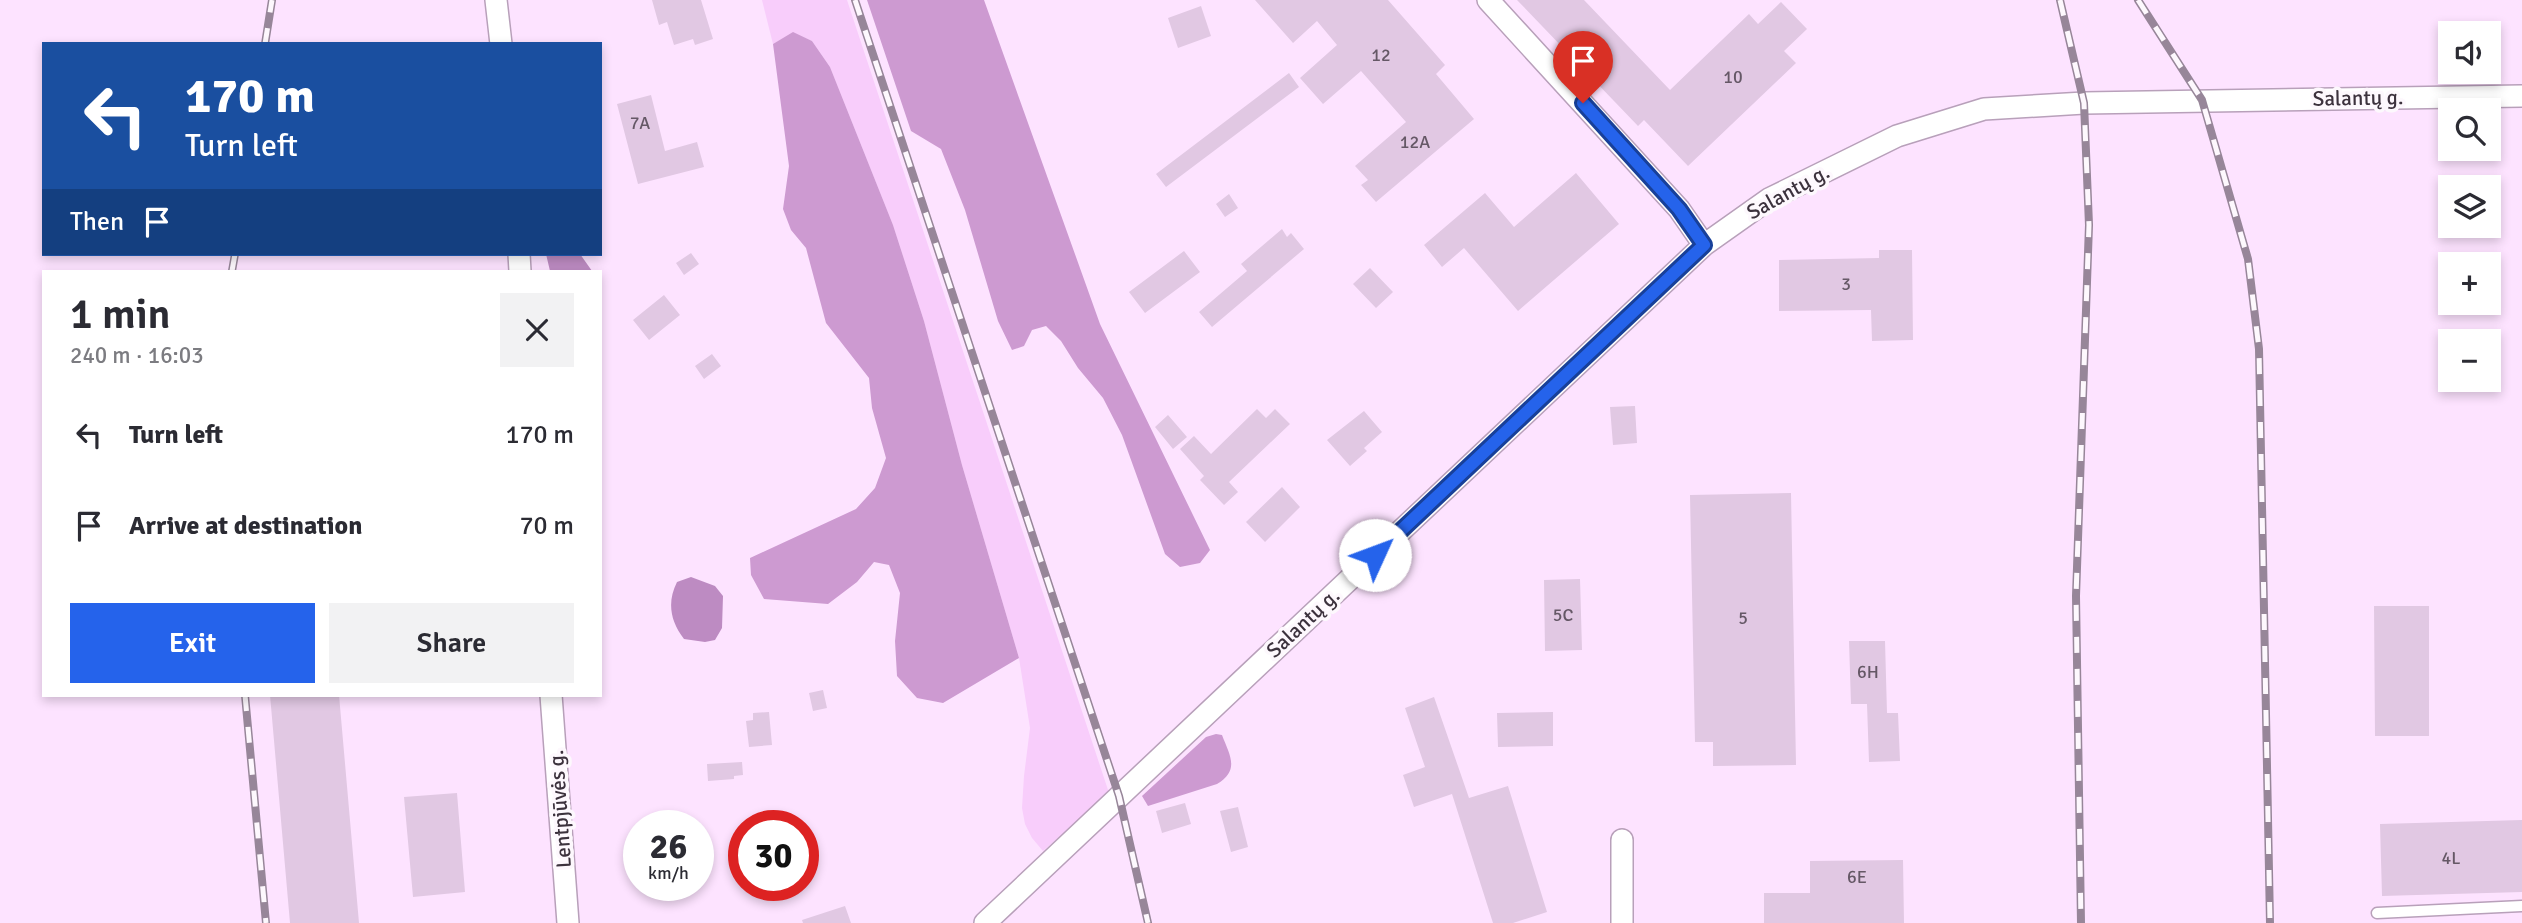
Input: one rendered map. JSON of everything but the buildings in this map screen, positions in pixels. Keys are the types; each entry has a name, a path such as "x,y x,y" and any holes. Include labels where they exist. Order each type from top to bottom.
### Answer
{"street":[{"path":"496,0 501,42"},
{"path":"1488,0 1679,209 1704,245"},
{"name":"Salantų g.","path":"985,923 1704,245 1769,199 1886,141 1984,109 2097,103 2522,96"},
{"name":"Lentpjūvės g.","path":"551,697 568,923"},
{"path":"1622,840 1622,923"}],"lane":[{"path":"2377,913 2522,906"}],"shaded area":[{"path":"762,0 847,0 1109,793 1043,851 1025,824 1022,808 1030,728 1019,658 962,465 924,321 893,225 830,67 812,41 793,33 773,44"},
{"path":"867,0 984,0 1100,324 1210,550 1200,563 1180,567 1165,554 1122,435 1103,398 1078,368 1061,341 1046,326 1032,330 1024,346 1012,350 998,321 965,210 941,149 911,131"},
{"path":"793,32 812,41 830,67 893,225 924,321 962,465 1019,658 943,703 917,698 897,676 895,641 900,593 889,565 874,562 857,582 828,604 764,599 751,575 750,558 856,509 875,488 886,458 872,408 869,378 826,323 806,248 791,230 783,209 789,166 773,44"},
{"path":"546,256 581,256 591,270 550,270"},
{"path":"691,577 715,586 723,596 722,628 715,640 705,642 684,639 673,618 671,604 677,582"},
{"path":"1222,735 1231,762 1229,773 1224,779 1217,784 1148,806 1142,796 1206,737"}],"railway":[{"path":"265,42 272,0"},
{"path":"855,0 1119,796 1148,923"},
{"path":"2060,0 2084,103 2089,225 2076,596 2081,923"},
{"path":"2138,0 2202,100 2248,259 2259,349 2270,923"},
{"path":"232,270 235,256"},
{"path":"245,697 266,923"}],"route":[{"path":"1375,555 1704,245 1679,209 1583,103"}]}
